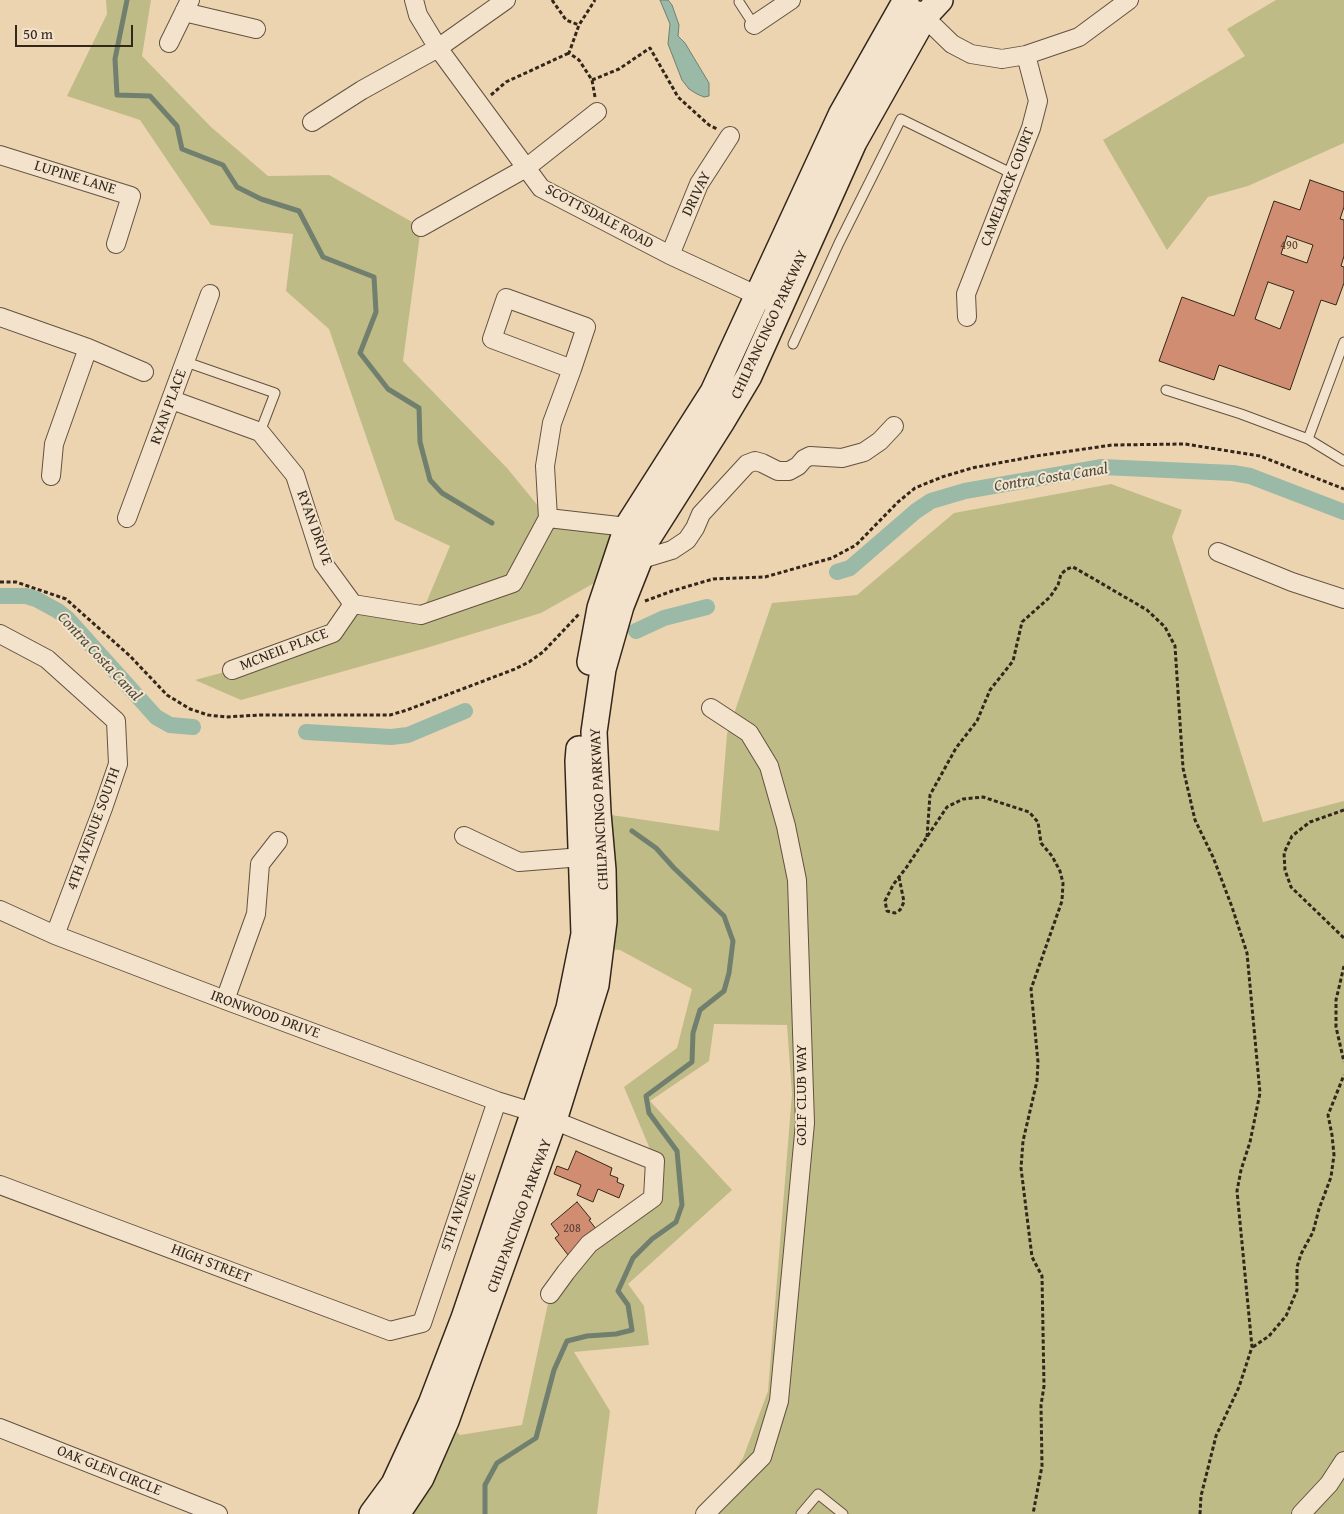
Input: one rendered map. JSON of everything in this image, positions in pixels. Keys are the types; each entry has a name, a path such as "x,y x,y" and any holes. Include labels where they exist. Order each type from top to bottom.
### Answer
{"street":[{"name":"SCOTTSDALE ROAD","path":"414,0 418,15 438,48 541,188 670,255 780,306"},
{"path":"312,122 362,90 438,48 506,0"},
{"path":"754,24 791,0"},
{"path":"906,0 933,8 952,44 971,54 1002,59 1026,55 1079,37 1129,0"},
{"name":"CHILPANCINGO PARKWAY","path":"372,1514 394,1484 431,1404 596,985 604,921 592,859 598,813 594,732 610,607 638,542 713,392 841,115 906,0"},
{"path":"169,43 187,6 256,29"},
{"name":"CHILPANCINGO PARKWAY","path":"610,607 638,542 721,423 749,376 854,142 933,8"},
{"name":"CAMELBACK COURT","path":"967,317 966,294 1031,128 1038,101 1026,55"},
{"path":"421,227 526,168 597,112"},
{"name":"DRIVAY","path":"670,255 699,184 730,136"},
{"name":"LUPINE LANE","path":"0,155 131,196 116,244"},
{"name":"RYAN PLACE","path":"127,518 210,294"},
{"path":"353,604 421,615 513,583 548,518 544,466 552,423 572,369 586,328 506,298 492,339 572,369"},
{"path":"0,317 88,348 144,372"},
{"path":"51,476 54,444 88,348"},
{"path":"172,400 260,432"},
{"path":"548,518 672,550 686,540 695,528 701,514 747,464 754,461 778,471 789,471 810,456 842,458 864,452 880,441 894,426"},
{"name":"RYAN DRIVE","path":"260,432 295,475 323,563 353,604"},
{"path":"1218,552 1292,582 1344,599"},
{"name":"MCNEIL PLACE","path":"232,670 333,633 353,604"},
{"name":"4TH AVENUE SOUTH","path":"0,634 47,659 116,721 118,764 55,935"},
{"name":"GOLF CLUB WAY","path":"705,1514 762,1457 779,1401 805,1123 798,880 786,826 769,766 749,733 711,708"},
{"path":"464,836 519,862 592,859"},
{"path":"224,1000 256,914 260,864 278,841"},
{"name":"IRONWOOD DRIVE","path":"0,910 55,935 224,1000 497,1101 544,1116 655,1161 652,1198 589,1244 550,1294"},
{"name":"5TH AVENUE","path":"422,1323 497,1101"},
{"name":"CHILPANCINGO PARKWAY","path":"397,1514 421,1478 446,1422 544,1116"},
{"name":"HIGH STREET","path":"0,1185 390,1331 422,1323"},
{"name":"OAK GLEN CIRCLE","path":"0,1428 218,1514"},
{"path":"1301,1514 1329,1484 1344,1461"}],"lane":[{"path":"738,2 754,24"},
{"path":"793,344 839,243 901,118 1013,174"},
{"path":"1308,439 1344,342"},
{"path":"186,362 275,393 260,432"},
{"path":"1166,390 1241,414 1308,439 1344,461"},
{"path":"801,1514 818,1494 843,1514"}],"path":[{"path":"552,0 566,20 579,25"},
{"path":"480,104 506,82 569,53 579,25 595,0"},
{"path":"592,80 619,69 650,48 678,97 709,125 730,136"},
{"path":"569,53 579,60 592,80 597,112"},
{"path":"0,582 16,582 66,598 130,656 167,695 190,709 208,715 226,717 260,714 390,714 407,710 529,662 543,652 575,616 585,610 632,606 672,591 713,580 765,578 832,558 856,545 898,502 915,488 972,468 1112,445 1185,444 1260,456 1344,488"},
{"path":"927,836 930,796 956,748 978,721 990,690 1013,661 1022,622 1050,597 1058,585 1061,574 1066,569 1073,567 1094,579 1147,610 1166,627 1175,646 1183,768 1195,820 1232,907 1247,953 1260,1093 1250,1142 1240,1170 1237,1191 1252,1347 1239,1387 1216,1436 1201,1496 1200,1514"},
{"path":"899,877 904,902 900,910 895,913 887,911 884,901 893,885 947,807 962,799 982,797 1029,812 1038,822 1041,843 1052,856 1060,871 1063,883 1062,901 1031,989 1038,1062 1037,1082 1023,1141 1021,1168 1032,1257 1042,1276 1044,1386 1041,1405 1042,1466 1033,1514"},
{"path":"1344,810 1310,822 1292,836 1284,853 1285,870 1291,887 1344,938"},
{"path":"1344,966 1336,1000 1336,1027 1344,1062"},
{"path":"1252,1347 1269,1336 1286,1316 1297,1290 1297,1267 1301,1254 1313,1232 1318,1208 1331,1176 1334,1155 1328,1115 1344,1075"}],"shaded area":[{"path":"106,0 151,0 142,56 211,127 268,176 329,175 421,227 403,361 507,468 548,518 627,527 612,573 541,613 423,649 241,700 195,680 232,670 333,633 353,604 421,615 450,546 395,520 329,329 286,291 293,234 211,225 140,120 67,96 107,14"},
{"path":"660,0 668,0 672,5 679,25 678,36 685,43 709,83 709,96 704,97 697,94 689,89 682,80 668,44 670,24"},
{"path":"1276,0 1344,0 1344,143 1248,186 1208,197 1167,250 1103,140 1245,56 1227,29"},
{"path":"1111,484 1182,510 1172,537 1263,822 1344,801 1344,1514 705,1514 743,1458 768,1391 792,1094 787,1025 714,1024 709,1061 650,1101 732,1190 628,1284 644,1306 649,1345 574,1352 610,1411 597,1514 397,1514 446,1422 460,1435 522,1425 550,1294 566,1272 653,1197 655,1161 624,1087 677,1048 692,989 620,950 601,948 598,813 719,831 727,734 772,603 857,595 954,513"}],"building":[{"path":"1310,180 1344,192 1344,207 1340,219 1344,220 1344,256 1341,266 1344,267 1344,283 1336,305 1321,300 1290,390 1219,365 1214,380 1159,361 1182,297 1234,316 1274,201 1300,210","holes":["1287,236 1313,245 1307,263 1281,254","1268,282 1294,291 1280,329 1255,319"]},
{"path":"576,1151 612,1168 610,1175 618,1178 617,1182 624,1185 619,1198 598,1189 593,1202 577,1195 581,1185 554,1174 557,1166 568,1170"},
{"path":"577,1202 591,1219 589,1220 597,1230 568,1255 555,1238 559,1235 551,1224"}],"waterway":[{"path":"127,0 115,59 117,95 150,96 177,126 182,149 223,165 237,187 261,199 299,211 323,257 374,277 376,312 360,353 388,389 419,408 420,442 430,480 442,493 492,523"},
{"name":"Contra Costa Canal","path":"837,572 850,568 916,511 931,501 965,491 1102,467 1233,473 1250,476 1344,512"},
{"name":"Contra Costa Canal","path":"0,596 26,596 36,599 58,611 68,619 156,717 170,725 193,727"},
{"name":"Contra Costa Canal","path":"636,631 664,618 707,607"},
{"name":"Contra Costa Canal","path":"306,732 391,737 408,735 465,711"},
{"path":"485,1514 485,1485 497,1463 536,1438 554,1370 567,1341 587,1336 616,1334 632,1330 628,1305 618,1291 633,1258 652,1239 676,1222 682,1205 677,1151 649,1113 646,1096 692,1062 693,1033 700,1010 724,991 729,973 733,941 724,916 656,848 632,831"}]}
